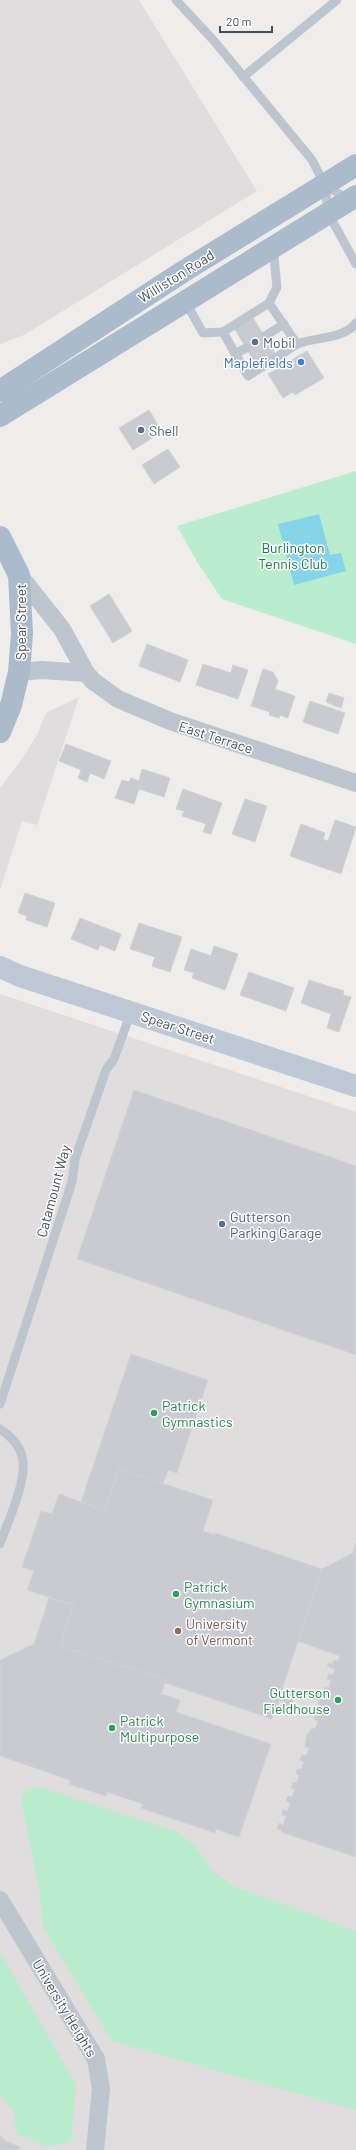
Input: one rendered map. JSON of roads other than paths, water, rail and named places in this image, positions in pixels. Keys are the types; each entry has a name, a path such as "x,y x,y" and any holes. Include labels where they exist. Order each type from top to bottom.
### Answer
{"main road":[{"name":"Williston Road","path":"0,391 184,271 356,165"},
{"name":"Williston Road","path":"0,416 273,246 328,213 354,202"},
{"path":"0,379 31,371"},
{"name":"Spear Street","path":"0,538 20,575 22,634 19,672 11,705 0,732"},
{"name":"Spear Street","path":"0,967 20,976 356,1086"}],"street":[{"name":"East Terrace","path":"20,575 62,629 86,673 102,689 134,708 170,722 356,783"},
{"path":"19,672 42,670 86,673"},
{"name":"University Heights","path":"0,1900 96,2059 101,2089 95,2150"}],"lane":[{"path":"176,0 300,144 312,160 325,185 328,213 356,264"},
{"path":"243,77 337,0"},
{"path":"325,185 354,202"},
{"path":"185,301 203,333 223,332 269,303 278,288 273,246"},
{"path":"269,303 297,344"},
{"path":"265,336 284,324"},
{"path":"223,332 248,376 297,344 310,339 336,335 355,328"},
{"path":"235,354 246,348"},
{"name":"Catamount Way","path":"0,1404 72,1182 75,1159 82,1138 106,1070 114,1059 131,1012"},
{"path":"0,1429 9,1435 19,1447 23,1463 22,1480 0,1544"}],"water":[{"path":"319,514 330,555 341,553 346,571 294,585 278,524"}],"place":[{"name":"Mobil","path":"255,342"},
{"name":"Maplefields","path":"301,362"},
{"name":"Shell","path":"141,430"},
{"name":"Gutterson Parking Garage","path":"222,1224"},
{"name":"Patrick Gymnastics","path":"154,1413"},
{"name":"Patrick Gymnasium","path":"176,1594"},
{"name":"University of Vermont","path":"178,1631"},
{"name":"Gutterson Fieldhouse","path":"338,1700"},
{"name":"Patrick Multipurpose","path":"112,1728"}],"park label":[{"name":"Burlington Tennis Club","path":"293,556"}]}
